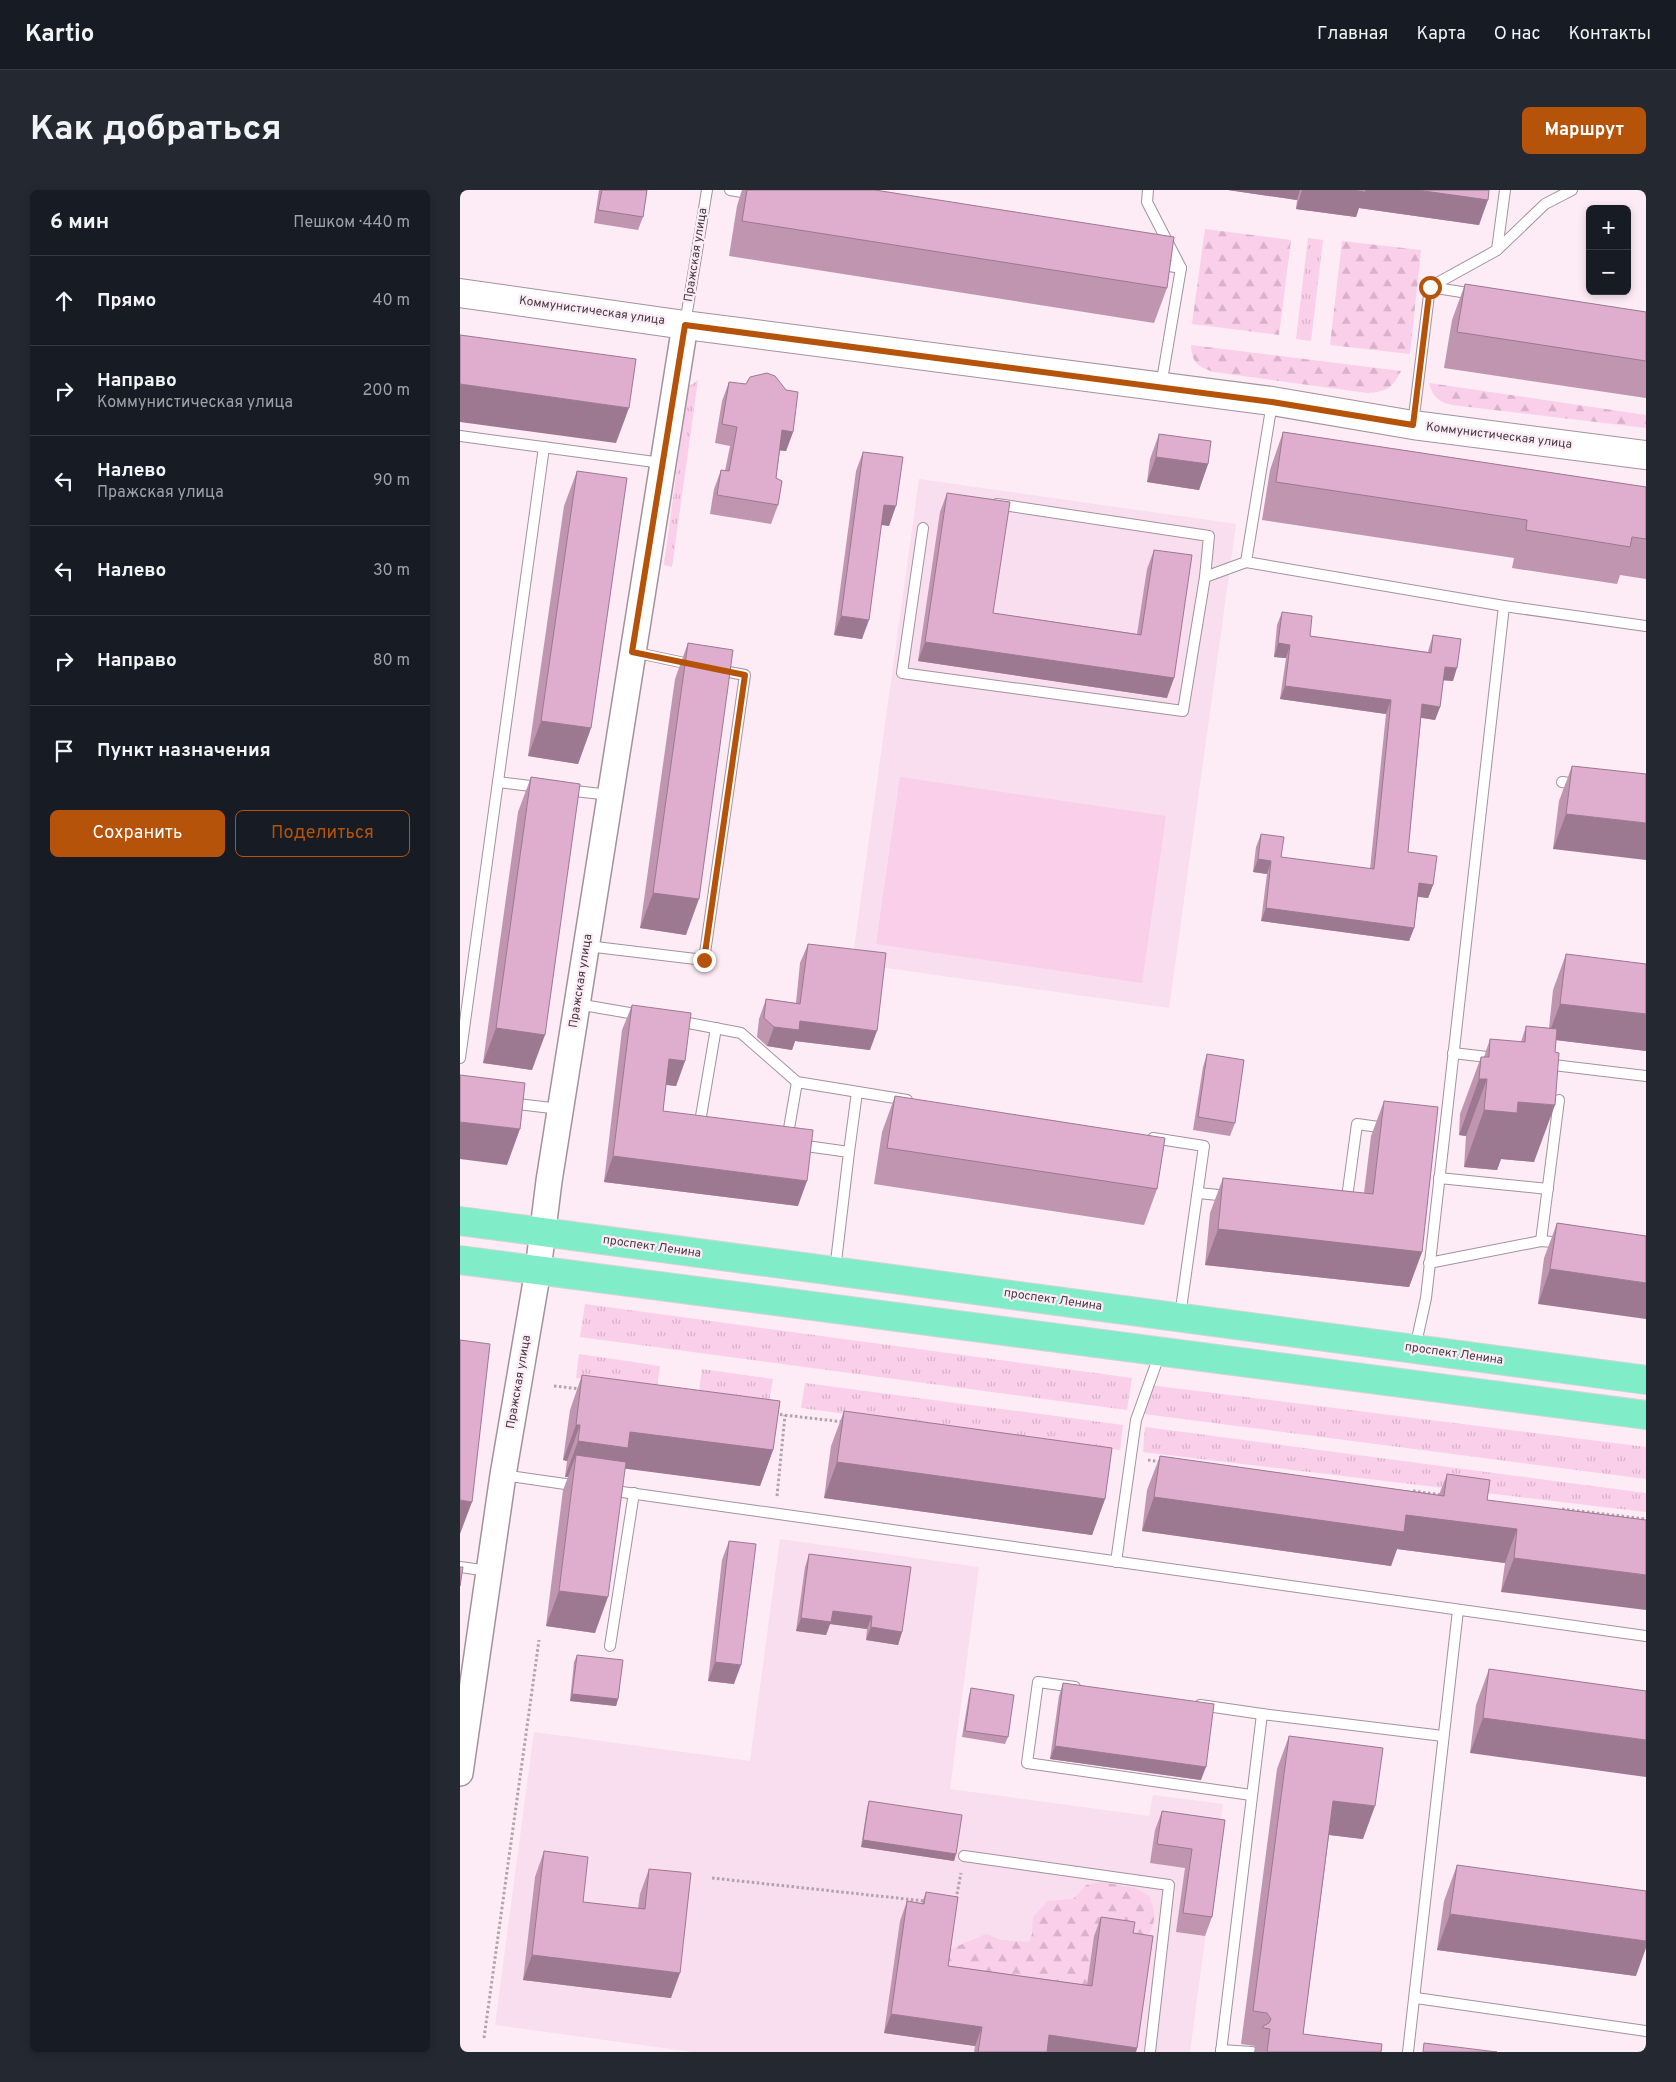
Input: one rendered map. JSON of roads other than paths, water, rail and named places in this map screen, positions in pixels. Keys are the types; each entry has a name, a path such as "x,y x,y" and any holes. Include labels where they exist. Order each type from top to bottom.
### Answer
{"main road":[{"name":"Коммунистическая улица","path":"460,292 685,325 1272,402 1413,425 1646,455"},
{"name":"проспект Ленина","path":"460,1221 1646,1380"},
{"path":"460,1260 1646,1415"}],"street":[{"name":"Пражская улица","path":"460,1773 503,1475 538,1270 560,1109 685,325"}],"lane":[{"name":"Пражская улица","path":"685,325 707,190"},
{"path":"730,190 769,197"},
{"path":"1148,190 1147,202 1182,268 1161,387"},
{"path":"1497,250 1505,190"},
{"path":"1430,287 1497,250 1545,204 1572,190"},
{"path":"1152,263 1182,268"},
{"path":"1430,287 1489,296"},
{"path":"1413,425 1430,287"},
{"path":"1246,562 1272,402"},
{"path":"460,436 663,463"},
{"path":"460,1058 464,1001 498,782 544,447"},
{"path":"923,528 902,673 1183,711 1210,536 986,502"},
{"path":"1205,577 1246,562 1504,606 1646,626"},
{"path":"1415,1349 1426,1298 1439,1178 1439,1135 1453,1053 1504,606"},
{"path":"586,946 704,960 745,675 632,652"},
{"path":"498,782 610,795"},
{"path":"1562,782 1590,786"},
{"path":"577,1004 652,1017"},
{"path":"670,1020 741,1033 797,1082 915,1101"},
{"path":"708,1137 698,1136 716,1028"},
{"path":"1453,1053 1511,1060"},
{"path":"1530,1062 1646,1076"},
{"path":"797,1082 782,1144 850,1152"},
{"path":"835,1271 858,1092"},
{"path":"1541,1240 1559,1100"},
{"path":"496,1101 560,1109"},
{"path":"1336,1207 1346,1208 1357,1124 1396,1129"},
{"path":"1146,1137 1204,1146 1180,1317"},
{"path":"1439,1178 1548,1188"},
{"path":"1198,1193 1237,1197"},
{"path":"1429,1263 1541,1240 1570,1244"},
{"path":"1116,1562 1136,1420 1161,1351"},
{"path":"503,1475 1646,1636"},
{"path":"610,1646 634,1494"},
{"path":"460,1567 490,1571"},
{"path":"1408,2052 1416,1998 1458,1610"},
{"path":"1086,1689 1038,1682 1026,1763 1252,1795"},
{"path":"1193,1704 1443,1736"},
{"path":"1252,2052 1221,2051 1262,1714"},
{"path":"964,1856 1169,1886 1150,2052"},
{"path":"1416,1998 1646,2031"}]}
